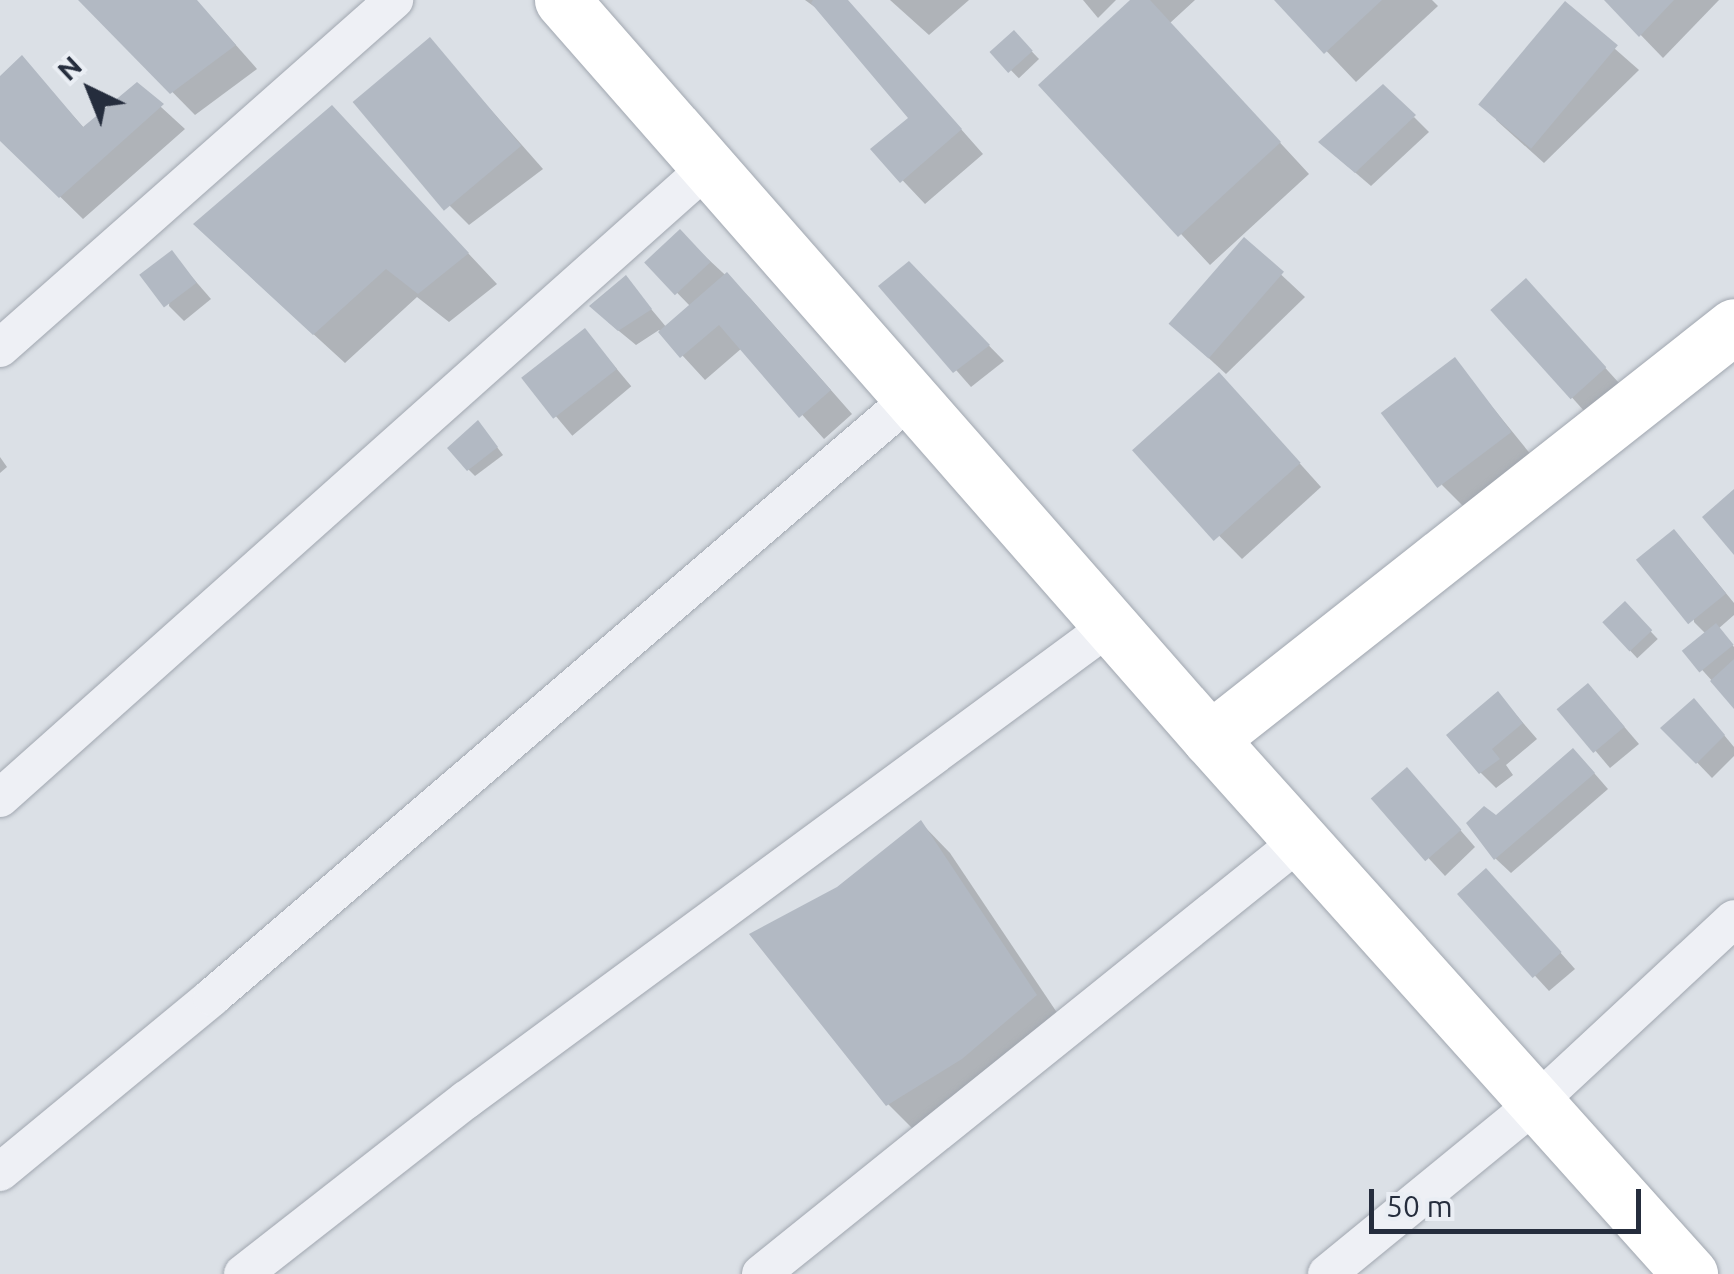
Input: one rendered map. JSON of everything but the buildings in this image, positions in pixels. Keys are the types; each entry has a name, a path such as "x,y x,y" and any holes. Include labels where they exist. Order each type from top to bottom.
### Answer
{"main road":[{"path":"562,0 1210,739 1690,1274"},
{"path":"1210,739 1734,326"}],"street":[{"path":"0,348 394,0"},
{"path":"0,798 708,166"},
{"path":"0,1172 226,984 911,398"},
{"path":"243,1274 466,1100 1111,625"},
{"path":"761,1274 1301,840"},
{"path":"1327,1274 1536,1103 1734,919"}]}
